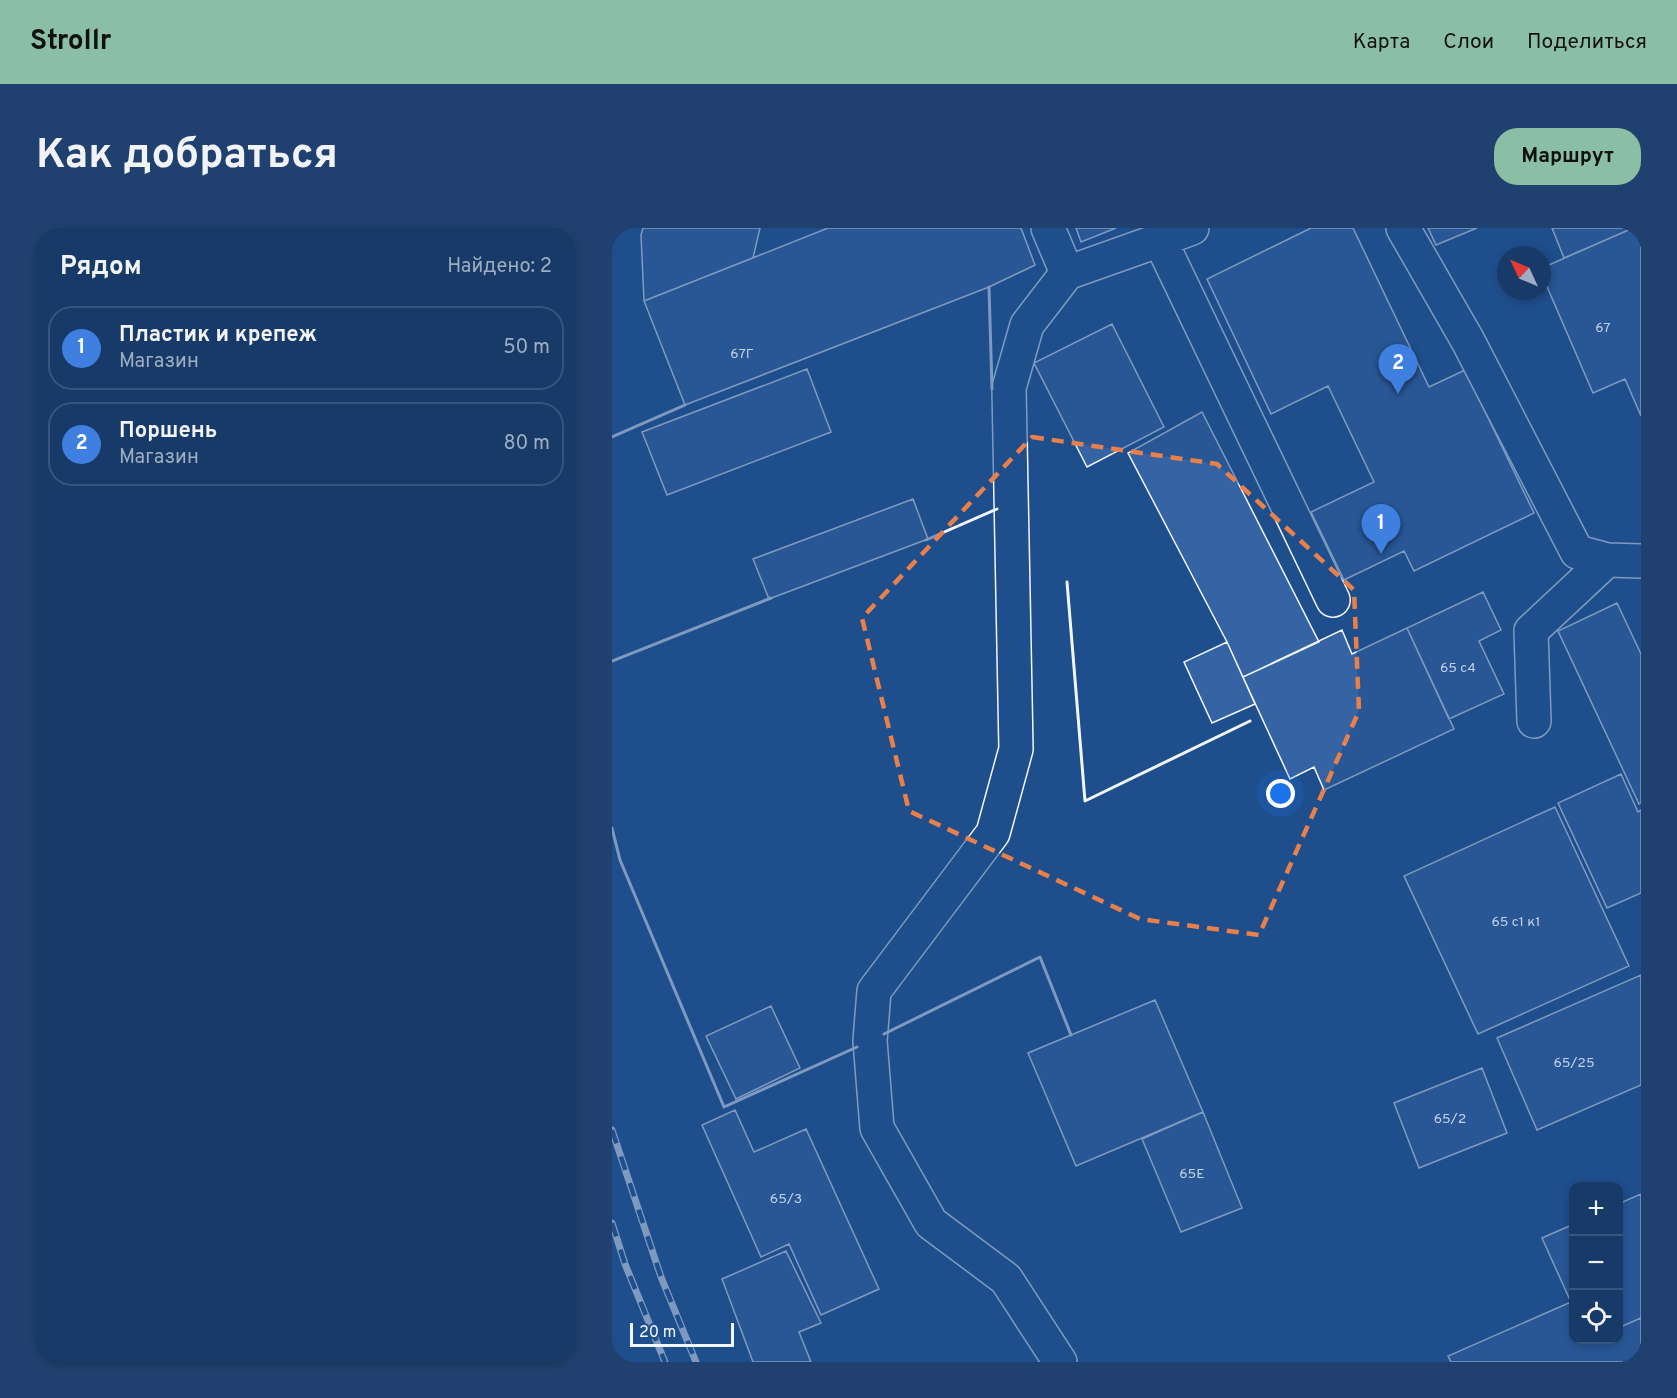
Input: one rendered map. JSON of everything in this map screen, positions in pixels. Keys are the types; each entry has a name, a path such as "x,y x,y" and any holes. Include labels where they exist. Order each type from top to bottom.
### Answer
{"street":[{"path":"1048,228 1067,273"},
{"path":"1060,1362 1006,1279 931,1223 877,1128 870,1041 874,991 993,833 1016,749 1009,388 1027,326 1067,273 1192,228"},
{"path":"1402,228 1468,341 1578,552 1607,560 1641,561"},
{"path":"1160,240 1333,600"},
{"path":"1534,721 1531,631 1607,560"}],"highlighted area":[{"path":"1032,437 1217,464 1354,590 1359,711 1259,935 1140,919 909,811 862,618"}],"building":[{"path":"643,228 760,228 753,258 644,301 641,235"},
{"path":"828,228 1021,228 1035,265 989,287 685,405 644,301"},
{"path":"1076,228 1116,228 1081,242"},
{"path":"1311,228 1353,228 1429,387 1465,370 1534,513 1414,571 1404,551 1344,580 1311,512 1374,482 1328,386 1271,414 1207,279"},
{"path":"1428,228 1477,228 1436,245"},
{"path":"1552,228 1633,228 1564,258"},
{"path":"1633,228 1641,228 1641,416 1625,379 1593,393 1551,296 1551,264"},
{"path":"1112,324 1164,427 1087,467 1034,363"},
{"path":"807,369 831,432 667,495 642,432"},
{"path":"1202,412 1319,642 1243,677 1128,453"},
{"path":"913,499 928,539 769,599 753,559"},
{"path":"1483,592 1501,630 1479,641 1504,694 1449,719 1407,628"},
{"path":"1617,603 1641,654 1641,803 1639,804 1558,631"},
{"path":"1407,628 1454,729 1324,790 1314,767 1290,779 1243,677 1342,630 1352,654"},
{"path":"1227,642 1255,704 1212,723 1184,662"},
{"path":"1621,774 1638,812 1641,810 1641,893 1607,908 1558,803"},
{"path":"1555,807 1629,966 1478,1034 1404,876"},
{"path":"1641,975 1641,1085 1537,1130 1497,1038"},
{"path":"1155,1000 1203,1112 1076,1166 1028,1053"},
{"path":"771,1006 800,1068 736,1099 706,1036"},
{"path":"1482,1068 1507,1133 1419,1168 1394,1103"},
{"path":"735,1110 754,1152 806,1129 879,1289 821,1315 789,1244 761,1257 702,1125"},
{"path":"1203,1112 1242,1208 1181,1232 1142,1139"},
{"path":"1641,1194 1641,1318 1623,1326 1623,1236 1623,1202"},
{"path":"1569,1226 1569,1298 1542,1238"},
{"path":"786,1251 821,1323 799,1332 811,1362 753,1362 722,1279"},
{"path":"1569,1303 1569,1344 1623,1344 1623,1326 1641,1318 1641,1362 1451,1362 1448,1356"}],"railway":[{"path":"612,1130 661,1277 696,1362"},
{"path":"612,1223 625,1264 665,1362"}],"wall":[{"path":"989,287 992,389"},
{"path":"612,437 685,405"},
{"path":"926,540 997,509"},
{"path":"1067,582 1085,801 1250,721"},
{"path":"612,661 771,598"},
{"path":"612,828 620,860 724,1107 857,1047"},
{"path":"884,1034 1040,957 1071,1035"}],"place":[{"name":"Поршень","path":"1398,394"},
{"name":"Пластик и крепеж","path":"1381,554"}]}
